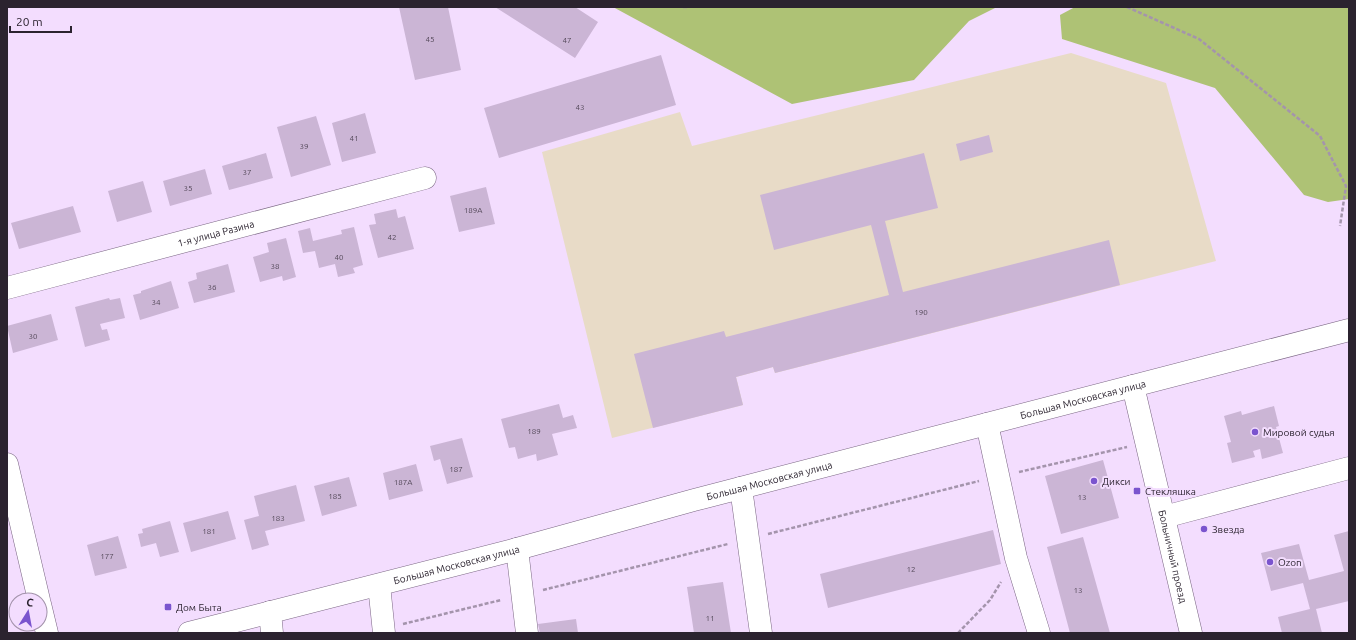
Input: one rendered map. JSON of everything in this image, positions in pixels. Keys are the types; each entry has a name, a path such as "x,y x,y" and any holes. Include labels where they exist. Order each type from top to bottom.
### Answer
{"street":[{"name":"1-я улица Разина","path":"7,288 425,178"},
{"name":"Большая Московская улица","path":"189,633 517,549 741,488 1349,330"},
{"name":"Больничный проезд","path":"1134,386 1191,633"},
{"path":"986,424 1016,558 1039,633"},
{"path":"7,464 37,592"},
{"path":"1164,516 1349,468"},
{"path":"741,488 761,633"},
{"path":"517,549 527,633"},
{"path":"379,585 384,633"},
{"path":"270,612 272,633"}],"path":[{"path":"1127,7 1200,39 1320,136 1346,186 1340,226"},
{"path":"958,633 990,600 1016,558"}],"shaded area":[{"path":"1071,53 1166,83 1216,261 775,373 773,367 736,377 743,405 612,438 542,152 680,112 692,146"}],"green space":[{"path":"613,7 997,7 969,21 914,80 792,104"},
{"path":"1075,7 1349,7 1349,199 1328,202 1304,195 1215,88 1062,39 1060,15"}],"building":[{"path":"399,7 448,7 461,70 415,80"},
{"path":"495,7 575,7 598,22 575,58"},
{"path":"661,55 676,105 499,158 484,108"},
{"path":"365,113 376,153 342,162 332,123"},
{"path":"316,116 331,165 291,177 277,127"},
{"path":"989,135 993,152 960,161 956,144"},
{"path":"266,153 273,178 229,190 222,166"},
{"path":"924,153 938,208 885,221 903,292 1109,240 1120,285 775,373 773,367 736,377 743,405 653,428 634,354 724,331 726,337 889,295 871,225 774,250 760,195"},
{"path":"205,169 212,194 170,206 163,181"},
{"path":"143,181 152,212 117,222 108,191"},
{"path":"486,187 495,224 459,232 450,196"},
{"path":"73,206 81,232 19,249 11,223"},
{"path":"396,209 398,218 405,216 414,249 378,258 369,225 376,224 374,214"},
{"path":"354,227 363,265 353,268 355,273 338,277 335,264 319,268 315,251 303,253 298,231 310,228 313,241 342,234 341,230"},
{"path":"286,238 296,277 283,281 282,276 260,282 253,257 269,252 267,243"},
{"path":"228,264 235,292 194,303 188,282 197,279 196,273"},
{"path":"171,281 179,308 140,320 133,295"},
{"path":"109,298 110,300 120,298 125,318 100,324 102,330 107,329 110,340 85,347 75,307"},
{"path":"51,314 58,340 13,353 7,326"},
{"path":"559,404 563,418 573,415 577,428 552,434 558,455 537,461 536,454 518,459 515,447 509,448 501,419"},
{"path":"1274,406 1279,426 1276,427 1283,453 1262,459 1260,449 1253,451 1255,457 1232,463 1227,443 1231,442 1224,416 1241,411 1242,415"},
{"path":"462,438 473,477 447,484 440,459 434,461 430,446"},
{"path":"1103,460 1119,518 1061,534 1045,476"},
{"path":"416,464 423,491 389,500 383,473"},
{"path":"349,477 357,506 322,516 314,486"},
{"path":"296,485 305,521 265,531 269,545 252,550 244,520 259,516 254,496"},
{"path":"228,511 236,539 191,552 183,523"},
{"path":"170,521 179,552 160,557 156,543 141,547 138,534 143,533 142,529"},
{"path":"993,530 1001,564 828,608 820,574"},
{"path":"1349,531 1349,601 1316,609 1322,633 1282,633 1278,617 1310,609 1303,583 1271,591 1261,553 1299,544 1309,580 1344,571 1334,535"},
{"path":"118,536 127,568 95,576 87,545"},
{"path":"1083,537 1110,633 1070,633 1047,547"},
{"path":"723,582 731,633 694,633 687,587"},
{"path":"576,619 578,633 540,633 538,624"}],"place":[{"name":"Мировой судья","path":"1255,432"},
{"name":"Дикси","path":"1094,481"},
{"name":"Стекляшка","path":"1137,491"},
{"name":"Звезда","path":"1204,529"},
{"name":"Ozon","path":"1270,562"},
{"name":"Дом Быта","path":"168,607"}]}
